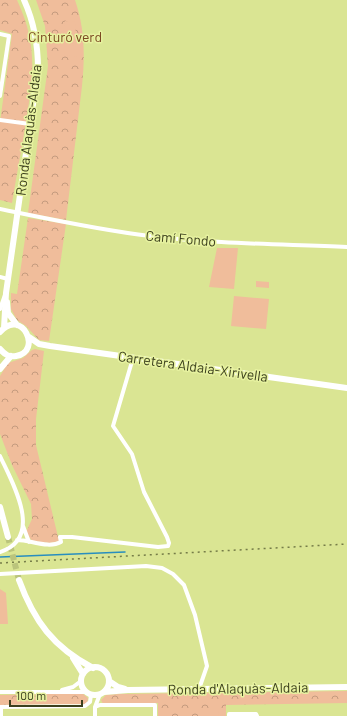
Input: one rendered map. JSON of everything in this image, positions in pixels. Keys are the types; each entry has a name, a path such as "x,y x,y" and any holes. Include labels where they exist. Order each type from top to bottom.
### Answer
{"street":[{"name":"Ronda Alaquàs-Aldaia","path":"6,293 38,69 38,49 33,24 24,0"},
{"path":"0,34 9,36 2,72 0,96"},
{"path":"0,120 30,124"},
{"name":"Camí Fondo","path":"0,209 149,236 230,243 347,247"},
{"path":"0,277 8,279"},
{"path":"0,309 6,293"},
{"path":"6,293 8,313 17,325 25,329 29,336 39,344"},
{"path":"2,330 6,293"},
{"path":"2,330 10,325 17,325"},
{"path":"28,348 29,336"},
{"name":"Carretera Aldaia-Xirivella","path":"11,356 20,355 28,348 39,344 347,388"},
{"path":"0,350 11,356 1,368"},
{"path":"17,540 57,544 61,542 60,537 72,537 158,547 168,546 167,537 144,492 132,454 113,426 133,358"},
{"path":"0,456 22,506 24,521 17,540 11,546 0,552"},
{"path":"0,507 8,537"},
{"path":"23,526 30,542"},
{"path":"0,574 146,566 162,568 173,574 184,585 195,616 207,666 198,689"},
{"name":"Ronda d'Alaquàs-Aldaia","path":"20,580 26,599 43,629 72,657 83,674"},
{"name":"Ronda d'Alaquàs-Aldaia","path":"72,657 92,668 102,669 106,672 109,681 118,687 128,690"},
{"path":"58,692 73,687 81,681 83,674 92,668"},
{"path":"1,716 0,707 89,705 89,693 81,681"},
{"path":"95,716 95,707 109,681"},
{"name":"Ronda d'Alaquàs-Aldaia","path":"89,693 128,690 347,687"},
{"path":"0,692 89,693"},
{"path":"95,707 100,705 155,705 155,716"},
{"path":"229,715 257,715"}],"green space":[{"name":"Cinturó verd","path":"0,0 17,0 29,33 32,63 32,78 28,110 12,203 0,200 0,122 12,34 0,30"},
{"name":"Cinturó verd","path":"36,0 75,0 81,21 84,53 83,75 66,220 28,213 48,66 45,26"},
{"path":"65,21 76,22 75,43 62,42"},
{"path":"64,44 79,46 79,57 65,55"},
{"path":"28,218 66,224 49,341 39,340 26,326 17,320 11,309 11,293 17,294"},
{"path":"217,248 238,248 234,289 209,287"},
{"path":"256,281 269,282 269,288 256,287"},
{"path":"234,296 269,299 266,329 231,326"},
{"path":"35,349 44,351 36,419 36,445 59,541 50,543 32,541 26,532 32,519 31,504 12,465 0,434 0,376 8,363 23,358"},
{"path":"0,589 6,593 8,624 0,624"},
{"path":"347,691 347,703 226,705 226,716 158,716 158,703 103,704 101,700 106,695 119,694"},
{"path":"82,693 88,698 87,704 0,705 0,695"},
{"path":"201,711 218,711 219,716 201,716"}],"waterway":[{"path":"0,557 125,552"}],"tunnel":[{"path":"8,537 19,580"}],"railway":[{"path":"0,563 347,544"}]}
